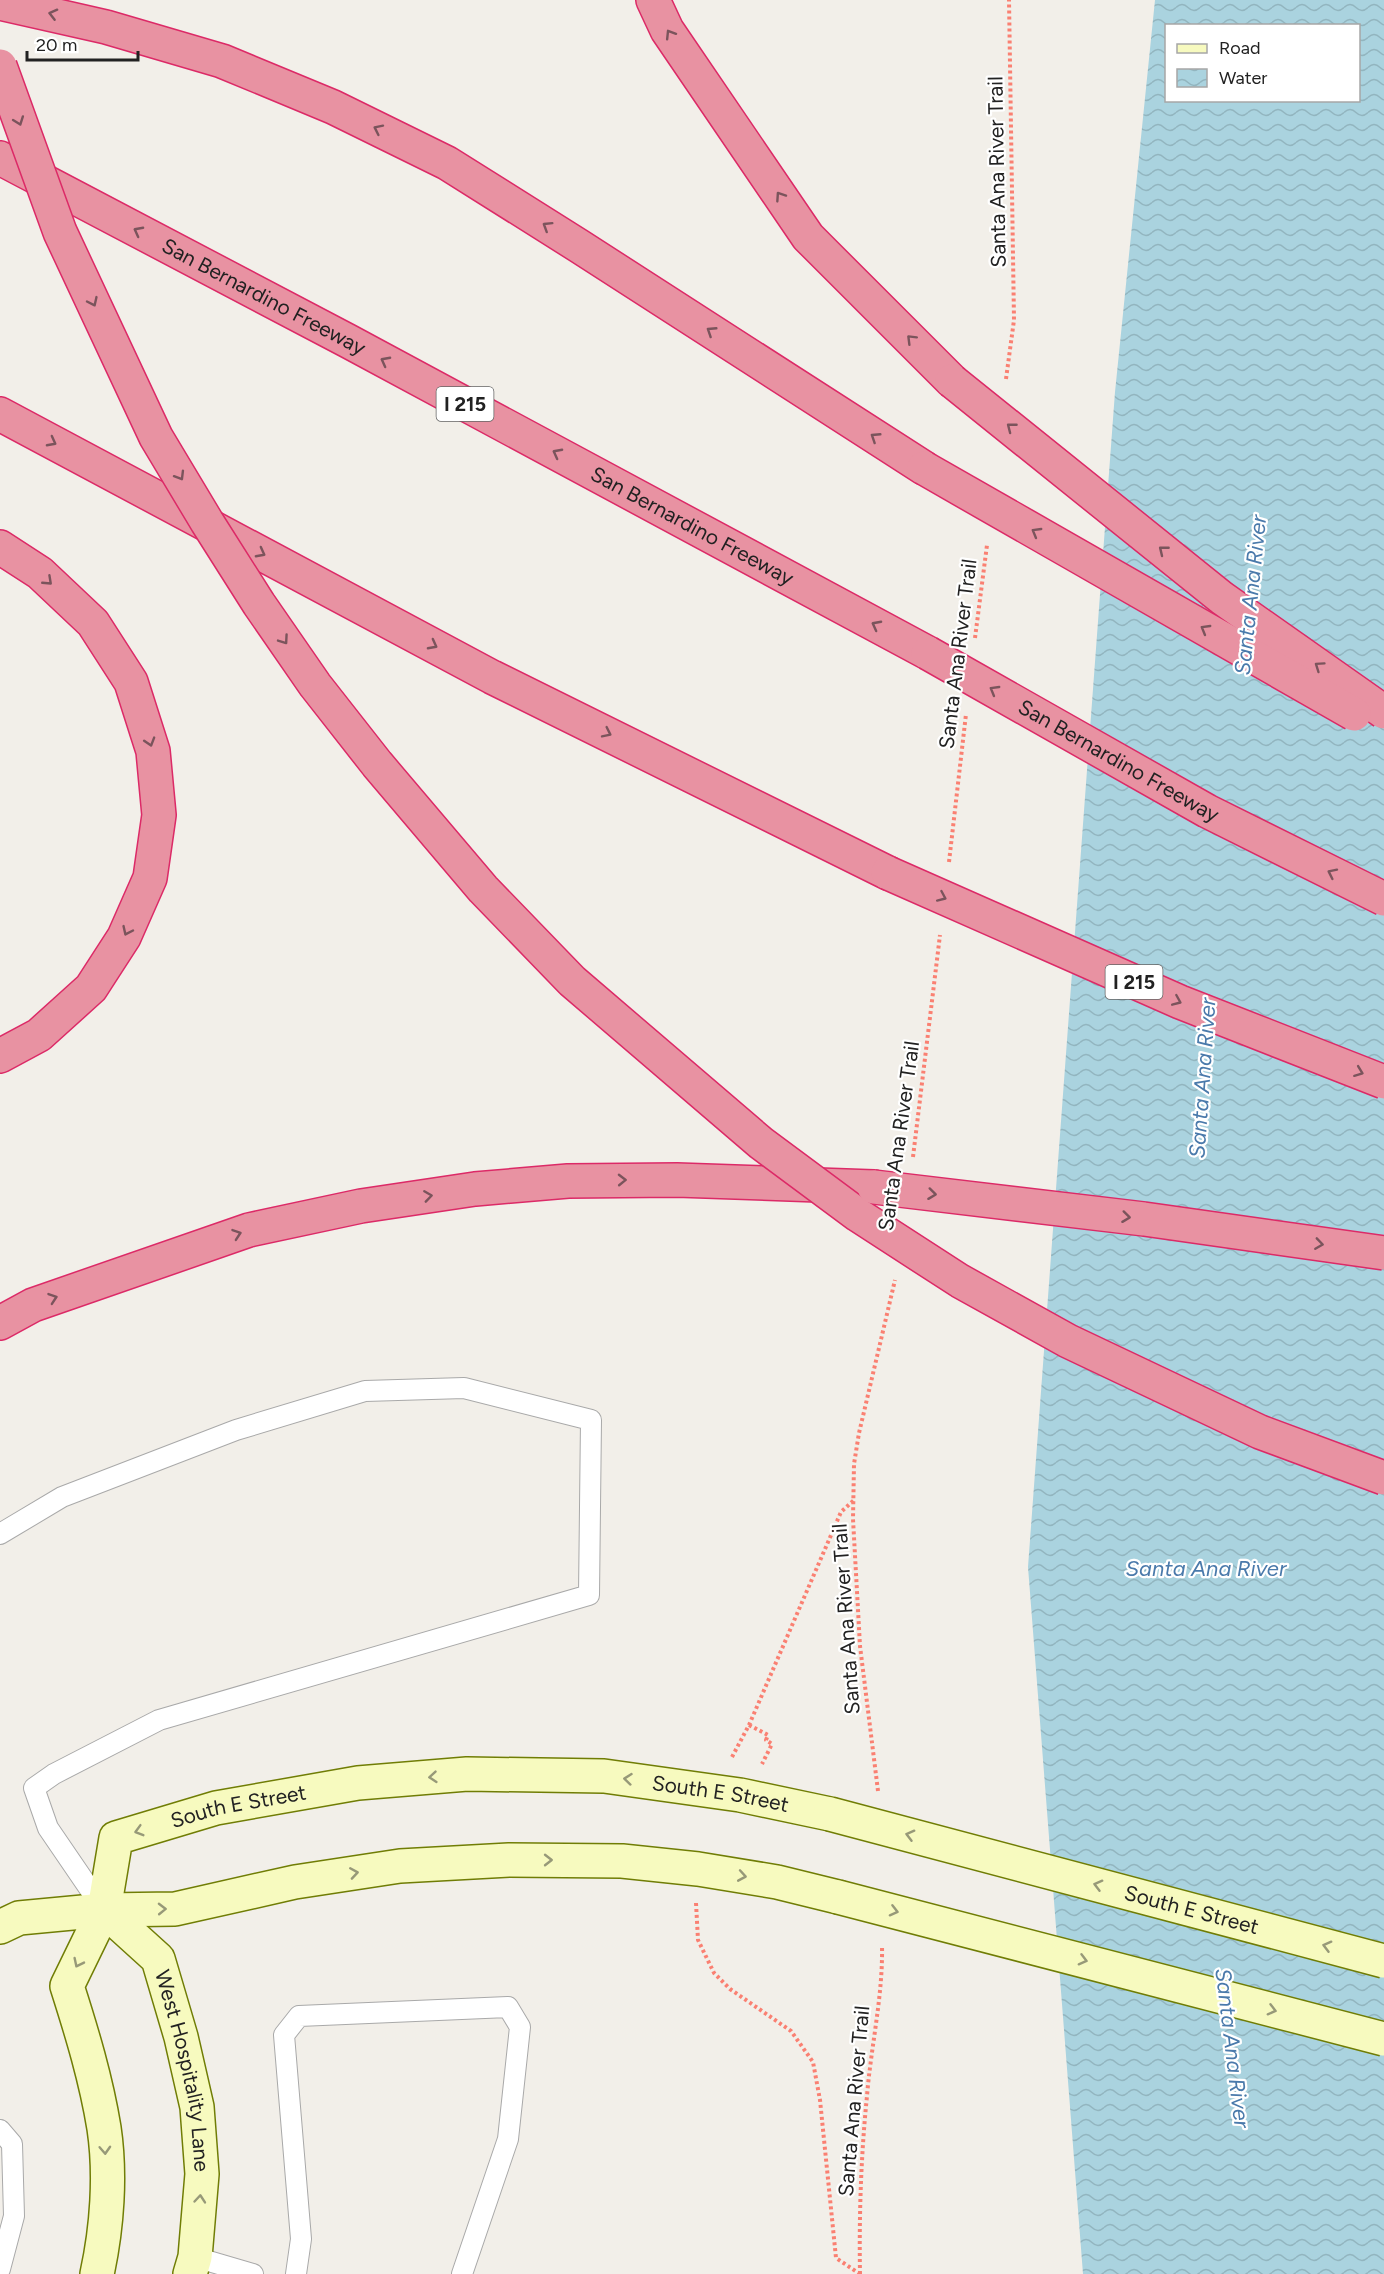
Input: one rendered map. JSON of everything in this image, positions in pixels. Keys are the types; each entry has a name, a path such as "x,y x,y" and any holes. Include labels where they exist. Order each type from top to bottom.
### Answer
{"highway":[{"path":"653,0 667,30 808,237 952,381 1222,598 1384,712"},
{"path":"0,3 106,27 222,61 333,106 447,163 924,468 1384,731"},
{"path":"0,66 60,232 156,437 213,531 259,604 315,685 377,764 483,890 572,981 761,1143 858,1215 960,1281 1068,1341 1250,1427 1384,1478"},
{"name":"San Bernardino Freeway","path":"0,158 348,341 928,653 1207,812 1384,899"},
{"name":"I 215","path":"0,414 492,677 888,873 1179,1002 1384,1082"},
{"path":"0,547 40,573 93,623 131,682 153,751 159,815 150,878 124,937 91,988 39,1035 0,1056"},
{"path":"0,1323 33,1305 249,1230 361,1206 475,1189 568,1181 677,1180 874,1187 1144,1219 1384,1253"}],"main road":[{"name":"South E Street","path":"104,1910 116,1838 216,1808 358,1783 467,1774 604,1776 740,1795 830,1814 1384,1961"},
{"path":"0,1927 19,1918 104,1910 175,1909 295,1882 400,1866 509,1860 611,1860 698,1869 777,1882 1384,2039"},
{"path":"97,2274 101,2255 107,2184 104,2130 91,2062 67,1986 104,1910"},
{"name":"West Hospitality Lane","path":"104,1910 158,1959 181,2037 197,2108 202,2174 192,2266"}],"lane":[{"path":"0,1534 62,1497 236,1430 365,1391 464,1388 591,1420 589,1595 159,1720 54,1774 34,1788 48,1828 104,1910"},
{"path":"296,2274 302,2239 284,2035 299,2016 508,2007 520,2027 508,2139 462,2274"},
{"path":"0,2130 12,2144 14,2216 0,2270"},
{"path":"192,2266 253,2274"}],"path":[{"name":"Santa Ana River Trail","path":"1005,390 1014,320 1009,0"},
{"name":"Santa Ana River Trail","path":"975,638 987,544"},
{"name":"Santa Ana River Trail","path":"949,863 967,709"},
{"name":"Santa Ana River Trail","path":"911,1168 940,934"},
{"name":"Santa Ana River Trail","path":"878,1800 860,1646 854,1464 859,1433 893,1294 896,1271"},
{"path":"730,1761 749,1725 841,1512 854,1500"},
{"path":"749,1725 768,1735 766,1740 772,1744 760,1768"},
{"path":"698,1869 695,1908 698,1940 714,1973 730,1989 791,2031 813,2062 820,2100 836,2258 860,2274"},
{"name":"Santa Ana River Trail","path":"860,2274 859,2206 866,2097 881,1968 882,1940"}],"water":[{"name":"Santa Ana River","path":"1155,0 1384,0 1384,2274 1083,2274 1028,1567 1115,392"}]}
